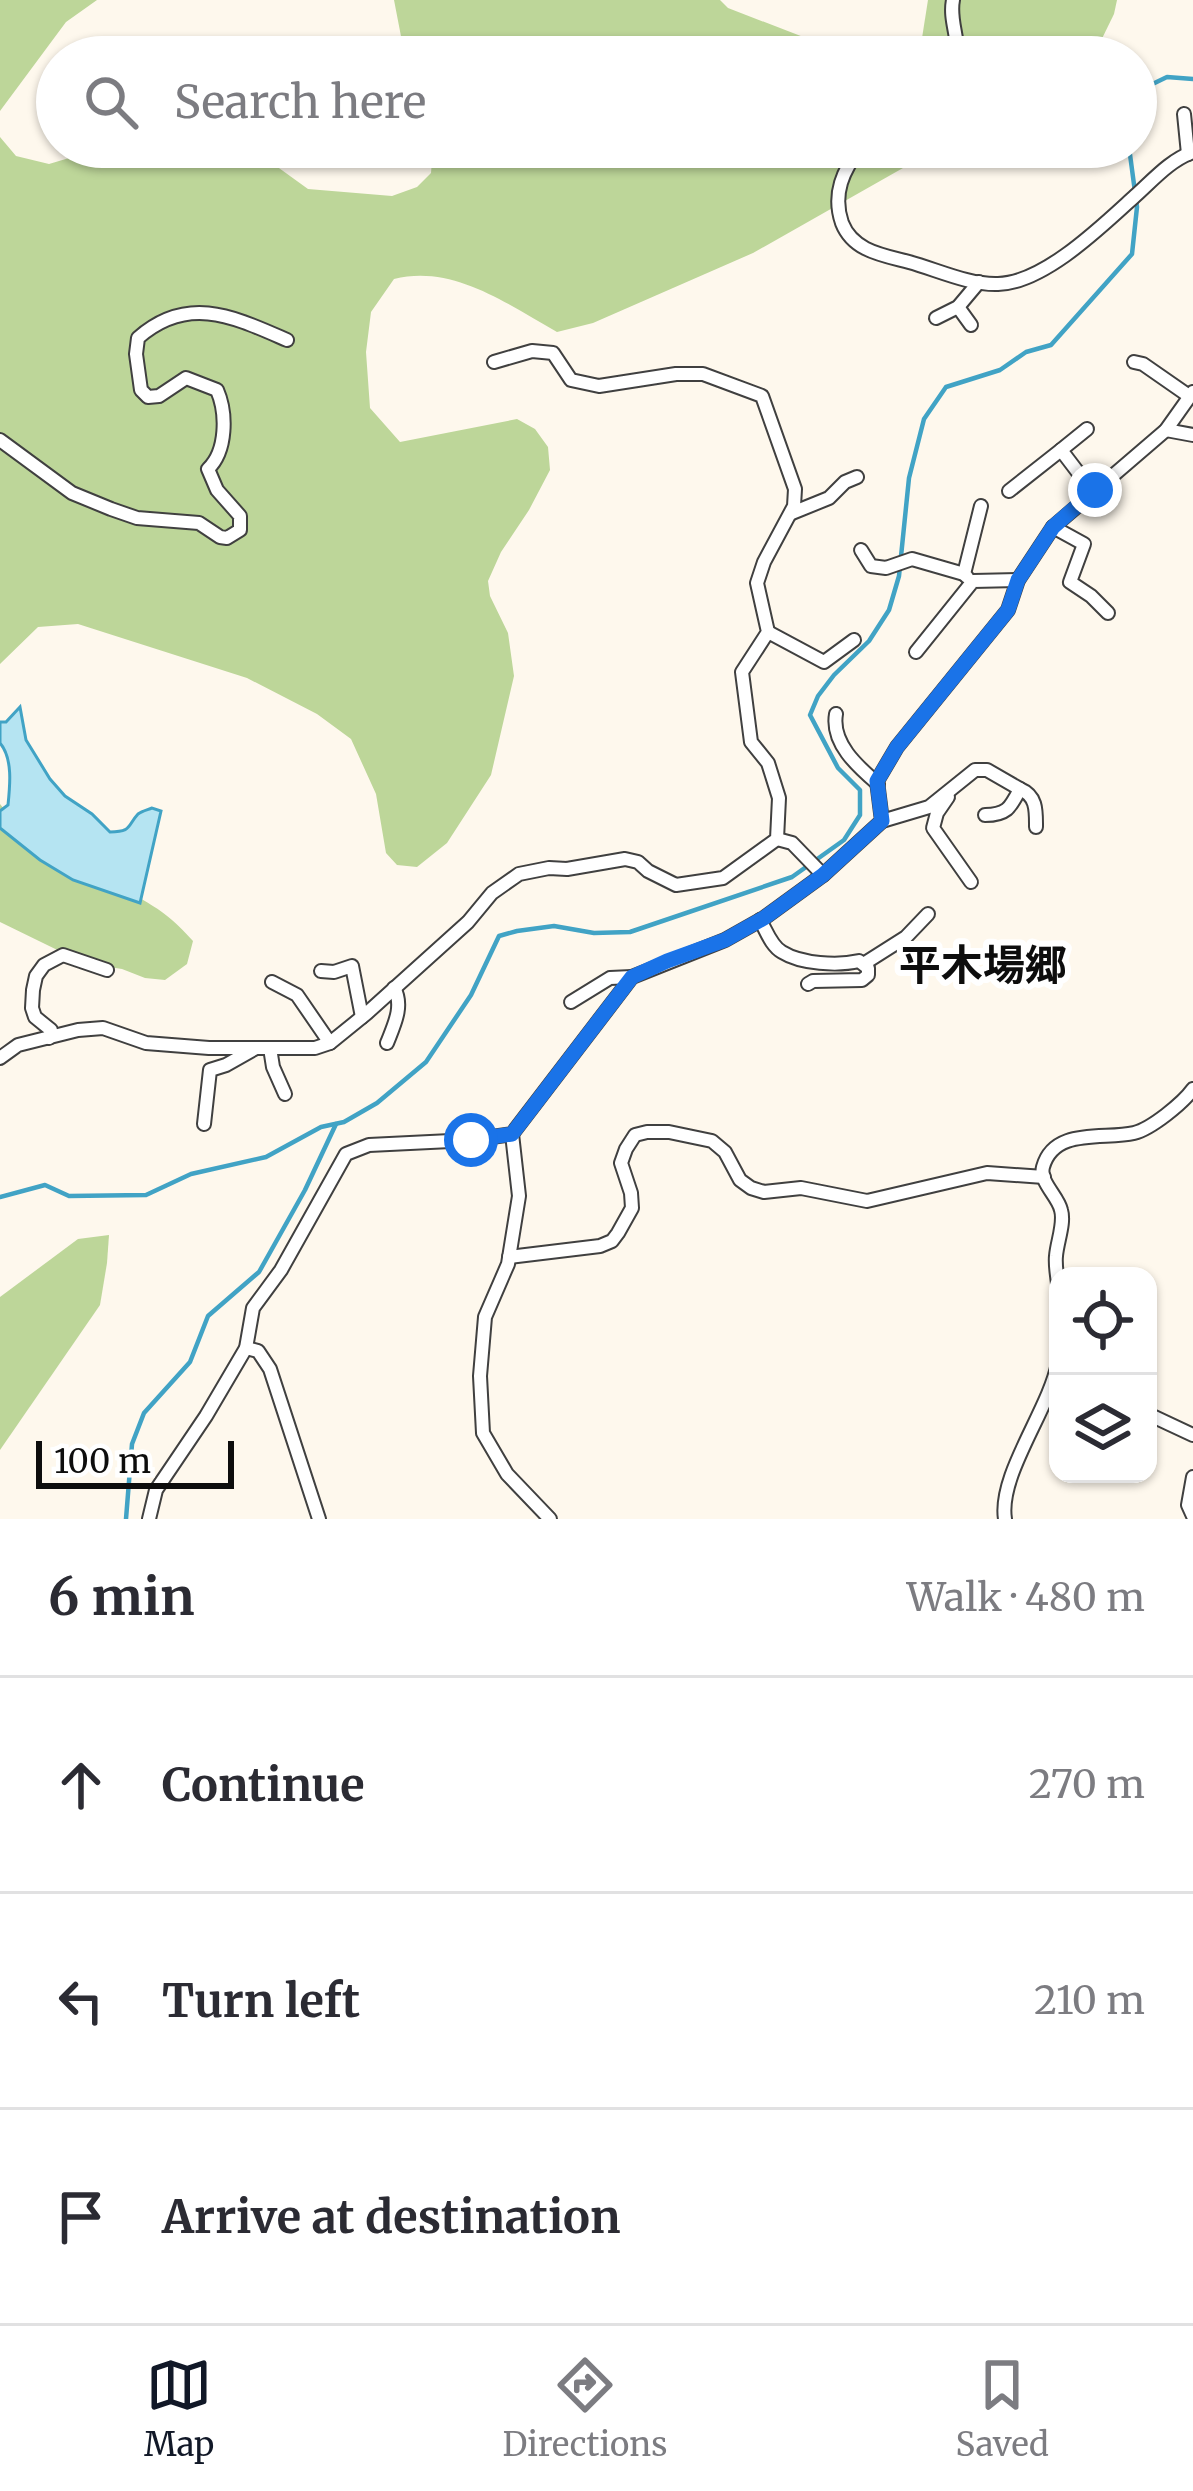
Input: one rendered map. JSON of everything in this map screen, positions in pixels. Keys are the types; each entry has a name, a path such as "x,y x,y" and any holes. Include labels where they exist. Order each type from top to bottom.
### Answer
{"street":[{"path":"953,0 956,36"},
{"path":"849,168 836,190 839,215 849,238 878,254 979,282 1018,282 1083,242 1163,170 1191,153 1184,115"},
{"path":"936,318 958,307 979,282"},
{"path":"958,307 971,325"},
{"path":"0,440 73,493 137,518 199,524 227,538 240,530 240,517 217,490 208,469 215,464 224,434 217,390 186,378 159,396 148,397 141,390 138,338 180,313 242,321 287,340"},
{"path":"494,362 532,351 553,353 572,380 599,386 703,374 762,395 795,489 794,506 757,583 768,632 742,672 751,742 768,763 779,798 777,839"},
{"path":"882,821 878,784 897,747 1008,610 1018,580 1053,527 1166,430 1191,394 1134,362"},
{"path":"1009,491 1087,429"},
{"path":"1166,430 1193,435"},
{"path":"1061,450 1093,492"},
{"path":"791,513 829,498 857,477"},
{"path":"916,652 968,578 981,506"},
{"path":"1053,527 1084,544 1070,582 1108,613"},
{"path":"861,550 871,566 912,559 968,578 1018,580"},
{"path":"768,632 824,662 854,640"},
{"path":"836,714 836,733 843,745 855,764 878,784"},
{"path":"571,1002 610,978 632,977 725,940 760,920 882,821 929,807 975,770 987,770 1030,793 1036,827"},
{"path":"985,815 1008,812 1020,789"},
{"path":"949,790 933,828 971,882"},
{"path":"777,839 792,843 820,872"},
{"path":"0,1058 18,1046 103,1028 146,1042 209,1048 315,1048 362,1017 468,922 492,892 519,874 625,859 676,885 723,878 777,839"},
{"path":"865,963 906,937 928,914"},
{"path":"760,920 784,954 835,966 865,963"},
{"path":"49,1038 51,1030 32,1008 36,976 44,964 64,955 107,970"},
{"path":"808,984 862,980 868,974 865,963"},
{"path":"321,971 352,966 362,1017"},
{"path":"550,1519 507,1474 483,1432 480,1376 485,1317 509,1257 518,1196 512,1134 632,977"},
{"path":"272,982 297,995 330,1042"},
{"path":"387,1043 397,1017 399,997 394,988"},
{"path":"263,1048 284,1094"},
{"path":"204,1124 210,1070 263,1048"},
{"path":"1056,1267 1063,1212 1042,1168 1063,1142 1137,1133 1193,1089"},
{"path":"509,1257 612,1241 632,1208 621,1163 635,1135 647,1132 712,1142 725,1152 740,1180 764,1192 800,1188 867,1201 987,1173 1044,1177"},
{"path":"149,1519 157,1490 246,1348 253,1308 281,1270 346,1154 369,1145 512,1134"},
{"path":"246,1348 258,1351 270,1369 319,1519"},
{"path":"1005,1519 1016,1467 1055,1375"},
{"path":"1157,1418 1193,1435"},
{"path":"1193,1477 1188,1505 1193,1516"}],"green space":[{"path":"0,0 97,0 66,22 56,36 36,36 36,62 0,111"},
{"path":"394,0 720,0 728,8 801,36 401,36"},
{"path":"928,0 1117,0 1103,36 922,36"},
{"path":"0,137 16,156 36,161 36,168 279,168 308,189 392,196 417,187 431,168 903,168 753,253 593,323 557,332 479,289 437,277 394,279 371,312 366,352 370,408 400,442 517,419 535,429 548,447 550,470 488,581 508,633 514,676 491,775 447,843 417,867 397,865 386,853 376,794 351,739 317,714 247,678 78,624 38,627 0,664"},
{"path":"0,804 69,857 172,920 193,941 187,964 165,980 145,978 84,963 0,922"},
{"path":"109,1235 100,1305 0,1450 0,1297 78,1239"}],"water":[{"path":"20,707 26,740 50,779 110,832 126,829 143,811 161,811 140,903 73,880 0,828 10,781 0,722"}],"waterway":[{"path":"1157,82 1167,77 1193,79"},
{"path":"0,1197 45,1185 69,1196 146,1195 191,1174 266,1157 377,1103 426,1062 471,995 499,936 554,926 594,933 630,932 792,877 844,840 860,815 860,790 838,768 810,715 818,696 869,641 889,610 899,576 909,478 924,419 946,387 1000,370 1026,352 1051,345 1132,254 1137,207 1132,168"},
{"path":"126,1519 132,1444 144,1413 190,1362 208,1316 259,1272 336,1124"}],"district":[{"name":"平木場郷","path":"983,965"}],"route":[{"path":"471,1140 512,1134 632,977 725,940 764,918 823,875 882,821 877,781 897,747 1008,610 1018,580 1053,527 1095,490"}]}
